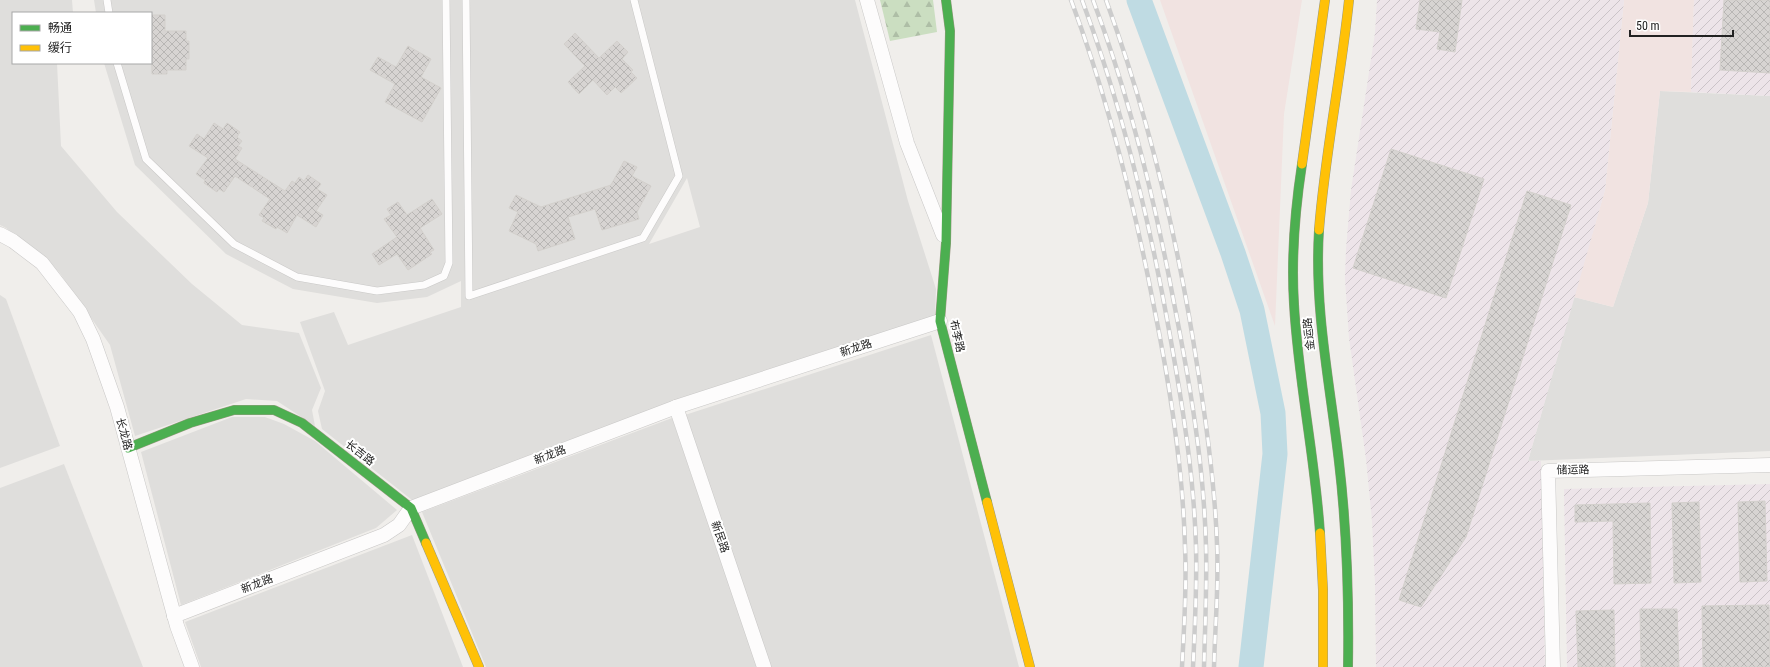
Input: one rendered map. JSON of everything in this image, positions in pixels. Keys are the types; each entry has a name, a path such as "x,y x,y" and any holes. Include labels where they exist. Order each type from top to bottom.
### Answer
{"main road":[{"name":"布李路","path":"946,0 950,31 946,243 940,321 1030,667"},
{"name":"金运路","path":"1323,667 1323,585 1319,524 1307,404 1297,344 1293,280 1293,248 1299,183 1325,0"},
{"name":"金运路","path":"1348,667 1347,584 1344,522 1338,462 1321,341 1318,280 1322,194 1347,30 1350,0"},
{"name":"长吉路","path":"128,448 190,423 234,410 274,410 302,423 411,508 479,667"}],"street":[{"path":"867,0 906,143 946,243"},
{"name":"长龙路","path":"0,234 13,241 42,263 80,312 96,346 117,407 174,616 192,667"},
{"name":"新龙路","path":"174,616 384,535 399,525 411,508 676,408 940,321"},
{"name":"新民路","path":"676,408 764,667"},
{"name":"储运路","path":"1553,667 1548,471 1770,465"}],"lane":[{"path":"107,0 109,12"},
{"path":"117,64 146,159 234,244 296,277 377,291 424,285 444,276 449,263 446,0"},
{"path":"466,0 469,296 643,238 679,176 634,0"}],"shaded area":[{"path":"0,0 72,0 73,12 12,12 12,64 57,64 61,146 117,212 192,284 242,325 299,333 321,388 312,410 315,426 277,401 246,399 135,436 110,345 59,272 6,228 0,225"},
{"path":"94,0 855,0 908,201 936,289 935,316 412,500 322,429 318,411 325,391 300,322 334,312 348,345 461,307 461,281 427,297 377,303 293,289 226,254 135,165 104,64 152,64 152,12 96,12","holes":["687,178 700,227 649,244"]},
{"path":"1160,0 1302,0 1284,114 1275,326"},
{"path":"1377,0 1624,0 1605,190 1528,461 1541,461 1545,667 1376,667 1375,583 1372,521 1366,459 1349,338 1345,279 1351,190 1375,33"},
{"path":"1624,0 1694,0 1691,92 1660,91 1648,203 1613,307 1574,297 1605,190"},
{"path":"1694,0 1770,0 1770,96 1691,92"},
{"path":"1660,91 1770,96 1770,451 1528,461 1574,297 1613,307 1648,203"},
{"path":"0,295 6,299 60,446 0,468"},
{"path":"931,335 1019,667 771,667 685,415"},
{"path":"232,417 265,417 284,424 315,441 397,510 376,528 181,605 141,452"},
{"path":"672,418 757,667 486,667 422,512"},
{"path":"64,464 143,667 0,667 0,488"},
{"path":"1770,484 1770,667 1567,667 1564,489"},
{"path":"412,535 463,667 201,667 185,622"}],"green space":[{"path":"880,0 933,0 937,32 890,41"}],"building":[{"path":"1420,0 1462,0 1455,52 1437,49 1440,32 1416,29"},
{"path":"1724,0 1770,0 1770,73 1720,70"},
{"path":"152,15 165,15 165,31 186,31 186,41 189,41 189,59 186,59 186,70 167,70 167,74 152,74"},
{"path":"575,33 599,58 617,41 628,52 622,59 633,70 631,72 637,78 621,93 615,87 607,95 593,80 579,94 568,82 585,66 564,44"},
{"path":"408,46 431,59 421,77 441,88 422,122 385,102 395,84 370,70 378,57 396,67"},
{"path":"214,123 223,129 227,123 240,132 237,137 242,141 238,146 242,148 235,159 285,191 292,181 295,183 299,177 304,181 308,175 321,184 317,189 327,195 316,211 323,215 316,227 297,215 287,233 262,221 264,218 259,215 270,199 235,176 224,192 219,189 217,192 204,183 205,180 196,174 208,158 189,146 197,134 204,139"},
{"path":"1391,149 1484,179 1446,298 1353,268"},
{"path":"624,161 637,167 632,176 651,186 637,212 639,219 602,230 595,209 568,217 575,239 538,251 536,244 509,231 518,212 509,208 516,195 541,207 611,185"},
{"path":"1527,191 1571,205 1466,537 1421,607 1399,600"},
{"path":"432,199 442,214 420,228 434,250 430,252 432,254 408,270 397,254 379,265 372,254 397,237 384,219 391,215 387,209 398,202 407,215"},
{"path":"1765,501 1767,581 1740,582 1738,502"},
{"path":"1699,502 1701,582 1674,583 1672,503"},
{"path":"1650,503 1651,583 1614,584 1613,521 1575,522 1575,505"},
{"path":"1769,605 1770,667 1703,667 1702,606"},
{"path":"1640,609 1677,609 1679,667 1641,667"},
{"path":"1614,610 1615,667 1578,667 1576,611"}],"waterway":[{"path":"1139,0 1233,253 1252,310 1273,413 1275,454 1251,667"}],"railway":[{"path":"1071,0 1097,75 1129,190 1160,337 1175,426 1182,486 1186,562 1182,667"},
{"path":"1082,0 1110,81 1122,122 1153,246 1187,438 1193,493 1196,547 1193,667"},
{"path":"1093,0 1119,74 1150,188 1167,265 1191,394 1205,516 1206,577 1204,667"},
{"path":"1106,0 1136,91 1161,183 1182,277 1190,324 1207,435 1216,522 1218,575 1214,667"}],"traffic: fast":[{"path":"946,0 950,31 946,243 940,321 987,502"},
{"path":"1302,164 1294,234 1293,286 1299,361 1318,504 1320,533"},
{"path":"1319,230 1318,259 1321,318 1342,488 1346,539 1348,590 1348,667"},
{"path":"128,448 190,423 234,410 274,410 302,423 411,508 426,543"}],"traffic: slow":[{"path":"1302,164 1325,0"},
{"path":"1319,230 1325,172 1349,0"},
{"path":"987,502 1030,667"},
{"path":"1320,533 1323,590 1323,667"},
{"path":"426,543 479,667"}]}
